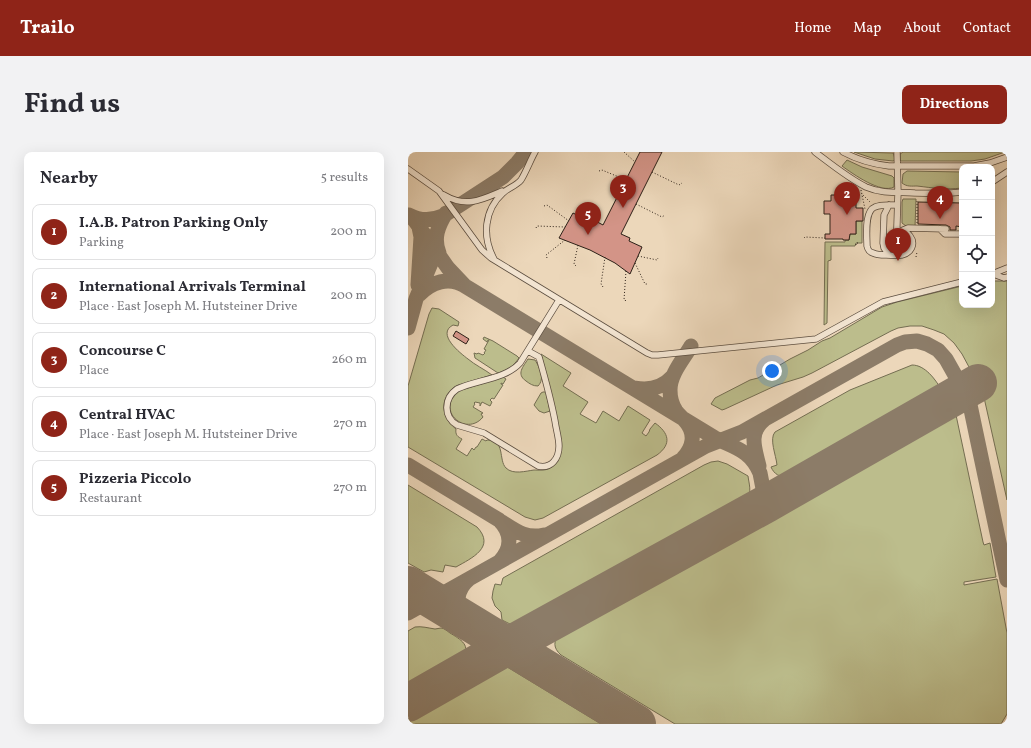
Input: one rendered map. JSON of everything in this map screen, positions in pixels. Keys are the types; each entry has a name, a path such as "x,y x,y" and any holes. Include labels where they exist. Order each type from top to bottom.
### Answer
{"street":[{"path":"495,261 488,243 487,234 487,222 490,210 501,195 520,181 535,152"},
{"path":"815,152 865,186 882,191 959,192"},
{"path":"843,152 854,158 871,163 897,166 974,166 990,163 1007,157"},
{"path":"896,255 900,230 897,205 897,152"},
{"path":"408,169 442,194 482,250 495,261 654,356 816,339 883,302 959,283"},
{"path":"995,180 1007,172"},
{"path":"442,194 457,201 470,202 483,200 508,189"},
{"path":"889,205 884,215 883,243 884,248 889,255"},
{"path":"897,205 876,206 869,212 868,250 874,254 904,255 911,250 913,242 911,236 907,232 900,230"},
{"path":"900,230 908,228 943,229 945,234 959,234"},
{"path":"995,273 1007,268"},
{"path":"995,275 1004,278 1007,277"},
{"path":"528,351 539,357 559,440 557,456 552,463 546,467 538,466 484,432 457,425 450,419 447,411 447,405 449,398 457,389 501,374 513,369 520,363 559,300"}],"path":[{"path":"624,152 635,162"},
{"path":"599,171 602,170 626,180"},
{"path":"652,172 679,185 682,183"},
{"path":"861,190 865,209"},
{"path":"862,194 871,203"},
{"path":"544,206 547,204 569,221"},
{"path":"636,204 662,217 665,215"},
{"path":"536,228 537,226 565,228"},
{"path":"804,238 805,236 825,238"},
{"path":"547,258 546,255 565,240"},
{"path":"576,266 574,264 578,244"},
{"path":"638,256 657,260 658,258"},
{"path":"603,287 601,284 605,258"},
{"path":"635,263 645,284 648,284"},
{"path":"626,271 624,300 627,301"}],"green space":[{"path":"854,152 893,153 895,160 875,159"},
{"path":"903,152 1005,152 985,159 971,161 901,161 900,154"},
{"path":"847,160 862,167 892,176 894,178 894,187 882,188 860,178 842,166"},
{"path":"907,171 959,172 959,188 945,189 906,185 902,183 903,174"},
{"path":"903,199 916,199 915,227 906,226 902,223"},
{"path":"856,221 862,221 862,243 856,243 855,246 831,246 831,260 828,261 827,323 824,325 825,242 845,242 845,240 849,240 850,234 856,234"},
{"path":"995,281 1007,281 1007,500 983,393 962,354 954,343 944,334 922,326 898,328 812,373 777,385 725,409 722,410 711,404 715,398 750,380 758,378 882,307 959,287 959,308 995,308"},
{"path":"432,308 439,309 459,322 458,326 453,325 448,329 448,338 451,343 471,361 492,375 458,385 447,394 445,400 444,406 447,418 456,429 457,436 462,439 456,449 467,456 472,448 474,450 477,447 482,439 497,443 506,468 512,471 520,472 546,470 558,459 555,410 541,354 571,373 563,386 588,402 580,414 596,423 603,411 619,421 628,406 650,420 642,433 646,436 655,423 660,427 667,439 665,447 657,455 543,518 535,520 525,517 408,447 408,386"},
{"path":"484,337 493,341 519,358 510,368 498,373 475,358 474,353 483,355 485,353 486,350 484,349 489,340 487,342 483,339"},
{"path":"528,359 535,360 540,370 541,380 538,386 530,384 521,376 521,370"},
{"path":"912,365 921,367 925,370 933,377 941,389 788,476 780,476 774,472 771,467 777,465 773,443 773,435 775,432 850,390"},
{"path":"503,377 506,379 503,384 501,383 503,385 494,399 492,398 490,400 492,402 490,406 482,402 480,406 480,403 474,403 475,404 473,407 483,413 481,414 483,417 476,422 469,424 462,423 456,419 452,414 450,407 452,399 458,391"},
{"path":"543,392 546,392 550,411 544,413 539,411 534,405"},
{"path":"951,415 956,415 983,542 984,545 990,543 996,577 964,582 964,585 997,579 1007,633 1007,714 1001,724 675,724 561,655 556,650 555,642 560,633"},
{"path":"718,461 727,464 748,476 750,491 747,499 522,625 514,626 502,620 501,612 495,606 492,598 495,584 501,585 503,578 704,465"},
{"path":"408,485 477,527 484,540 480,551 469,560 456,567 445,565 443,572 431,570 424,572 408,563"},
{"path":"415,627 435,629 443,628 461,640 464,643 466,650 461,659 408,690 408,631"},
{"path":"504,665 601,724 408,724 408,719"}],"building":[{"path":"640,152 662,152 621,234 630,238 629,241 642,247 630,274 615,263 590,250 559,238 573,213 585,219 586,216 603,225"},
{"path":"843,189 850,189 850,195 856,195 856,208 863,208 863,221 856,221 856,234 850,234 849,240 825,239 825,234 830,234 830,214 824,214 824,201 831,201 831,195 843,195"},
{"path":"918,202 959,203 959,226 956,226 956,230 950,230 950,227 946,225 918,224"},
{"path":"456,331 469,339 466,344 453,336"}],"taxiway":[{"path":"409,215 426,220 443,216 503,177 526,152"},
{"path":"439,253 436,237 446,213"},
{"path":"410,216 448,268 465,286 715,438 747,454 752,459 760,473"},
{"path":"418,285 421,237 419,227"},
{"path":"408,328 416,299 436,251"},
{"path":"419,295 424,290 440,282 453,281 465,286"},
{"path":"408,613 706,446 742,432 897,345 905,342 917,341 938,350 946,359 969,400 1007,580"},
{"path":"683,458 689,450 692,436 689,427 673,406 670,390 672,378 691,346"},
{"path":"635,388 646,389 656,387 665,383 673,376"},
{"path":"759,466 754,436 759,425 764,420"},
{"path":"756,464 760,473 766,504"},
{"path":"408,465 499,520 506,530 509,540 507,551 500,561"},
{"path":"502,522 526,535 544,535"},
{"path":"469,579 462,587 458,598 459,606 462,612 472,623 498,638 501,642"},
{"path":"408,584 429,594 443,593"},
{"path":"422,605 434,604 440,606 467,622"}],"runway":[{"path":"408,703 508,646 766,504 978,383"},
{"path":"408,585 637,724"}],"place":[{"name":"Concourse C","path":"623,208"},
{"name":"International Arrivals Terminal","path":"847,215"},
{"name":"Central HVAC","path":"940,219"},
{"name":"Pizzeria Piccolo","path":"588,235"},
{"name":"I.A.B. Patron Parking Only","path":"898,261"}]}
